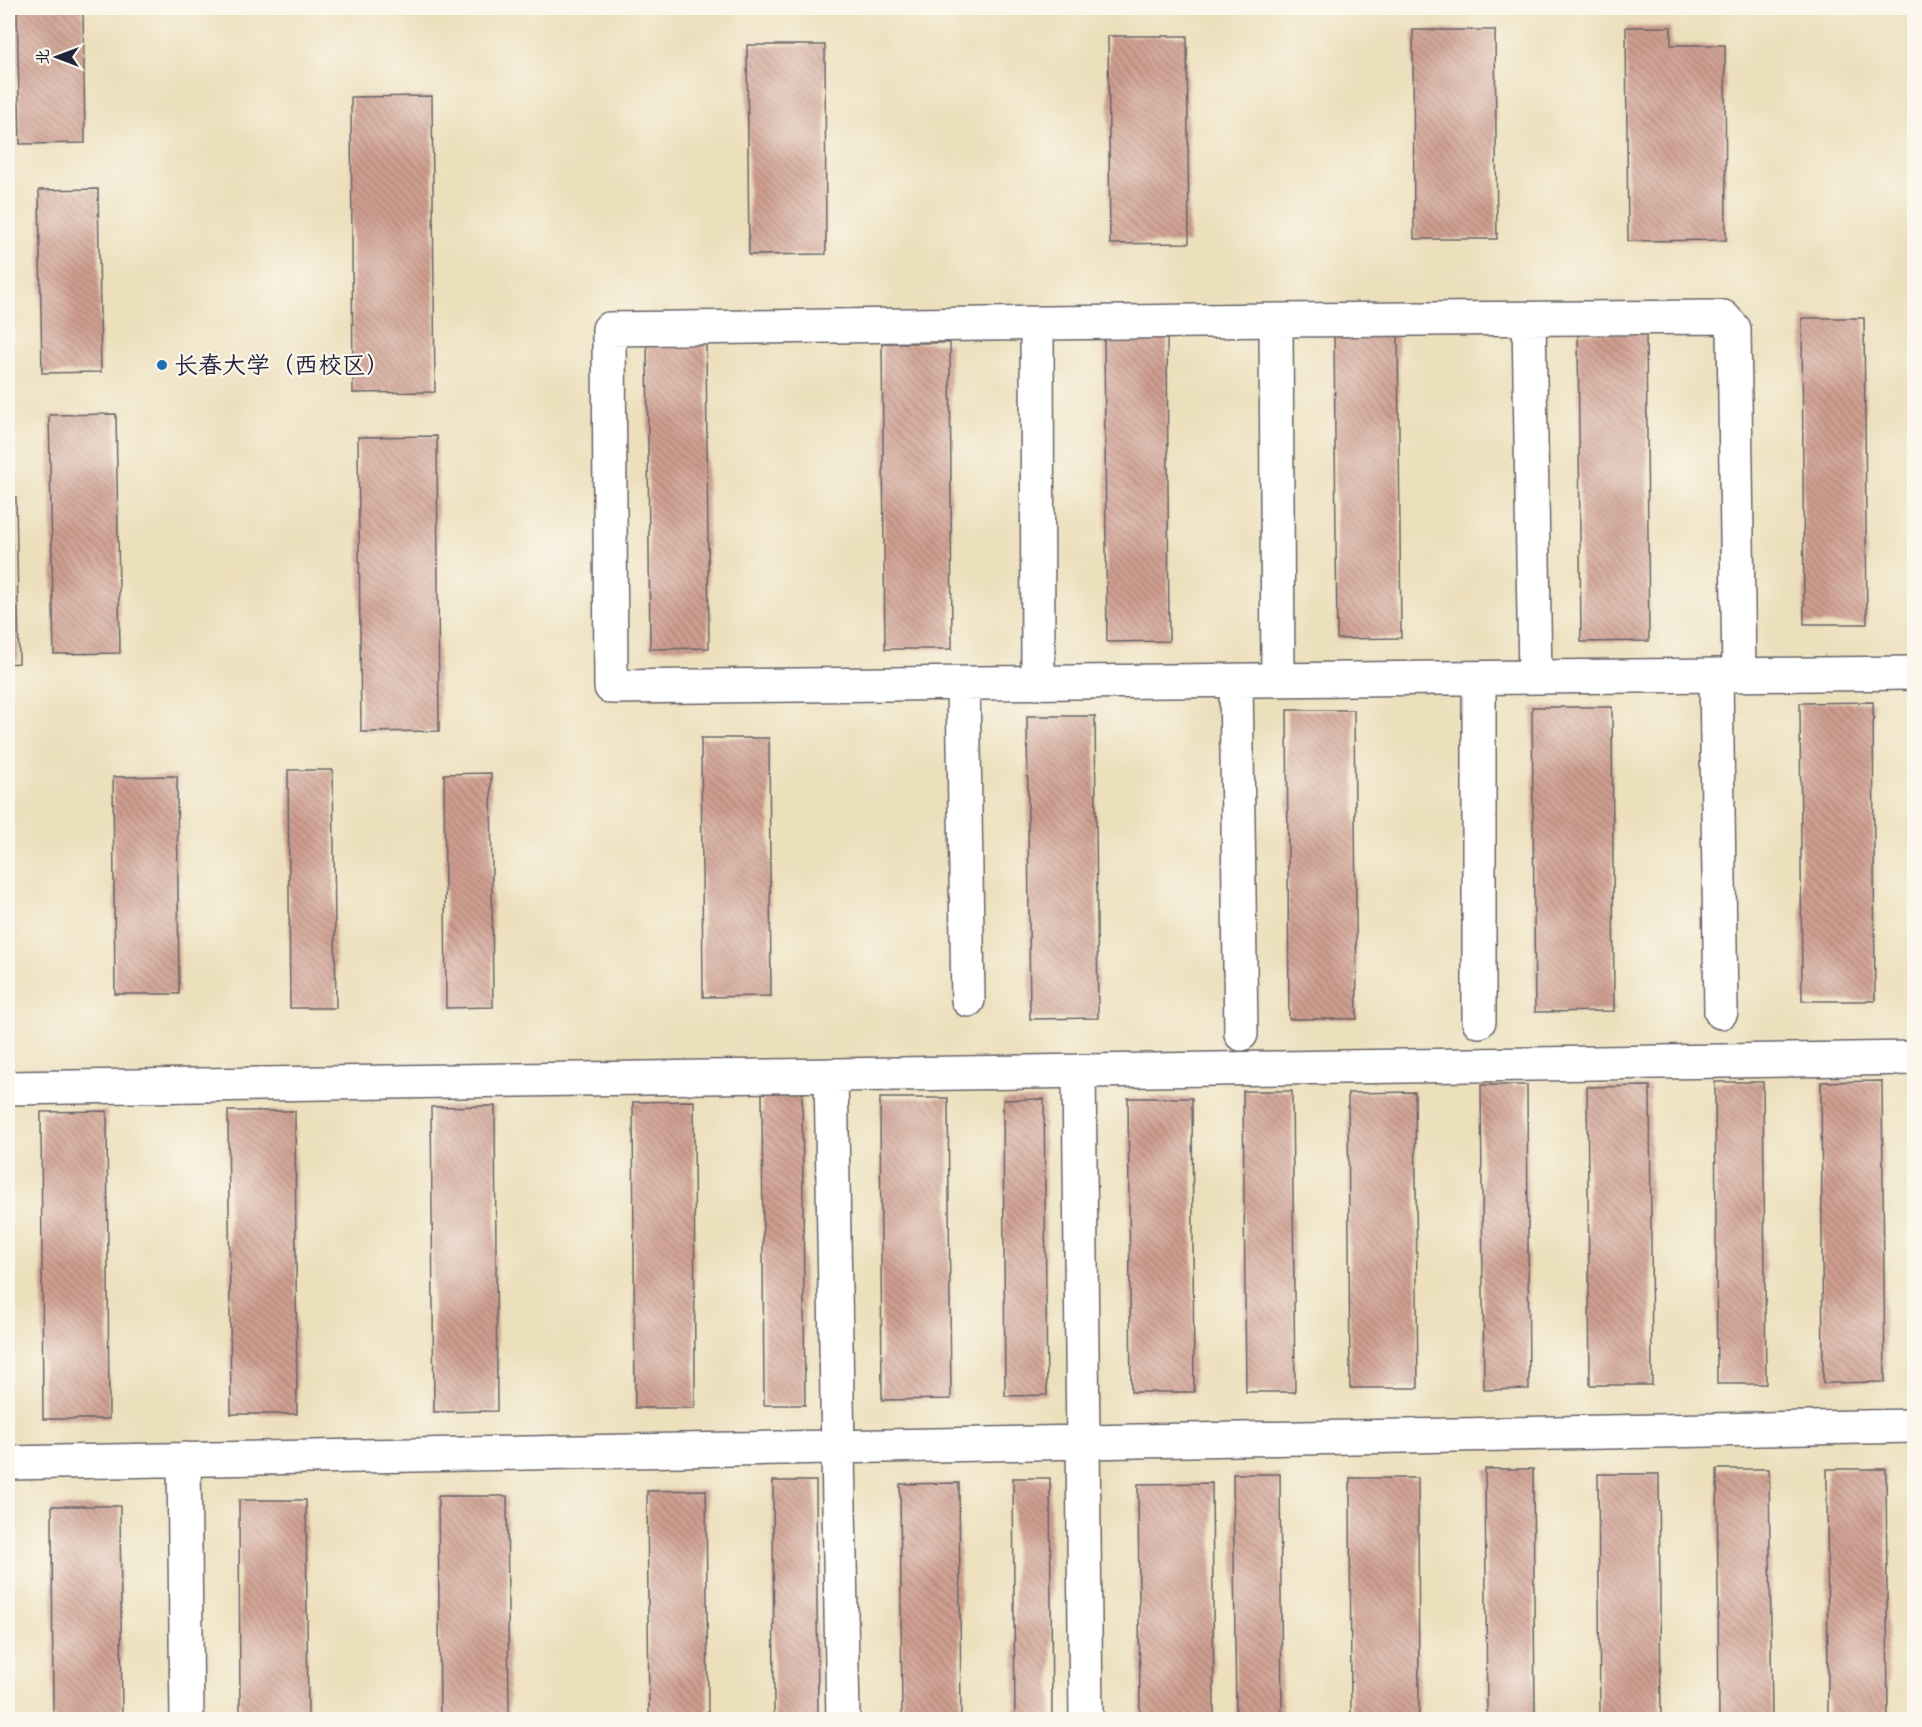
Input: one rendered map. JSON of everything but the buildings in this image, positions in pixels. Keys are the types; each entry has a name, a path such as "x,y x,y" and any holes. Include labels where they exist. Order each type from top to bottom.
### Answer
{"street":[{"path":"1721,1012 1728,675 1734,329 1723,317 1276,320 609,329 611,687 1236,681 1278,680 1479,678 1535,677 1728,675 1914,673"},
{"path":"1529,319 1535,677"},
{"path":"1276,320 1278,680"},
{"path":"1037,324 1038,682"},
{"path":"1479,678 1479,1021"},
{"path":"1236,681 1241,1034"},
{"path":"963,683 968,1000"},
{"path":"8,1088 1914,1058"},
{"path":"1079,1071 1086,1719"},
{"path":"831,1075 843,1719"},
{"path":"8,1463 1914,1426"},
{"path":"184,1459 187,1719"}],"place":[{"name":"长春大学（西校区）","path":"162,365"}]}
